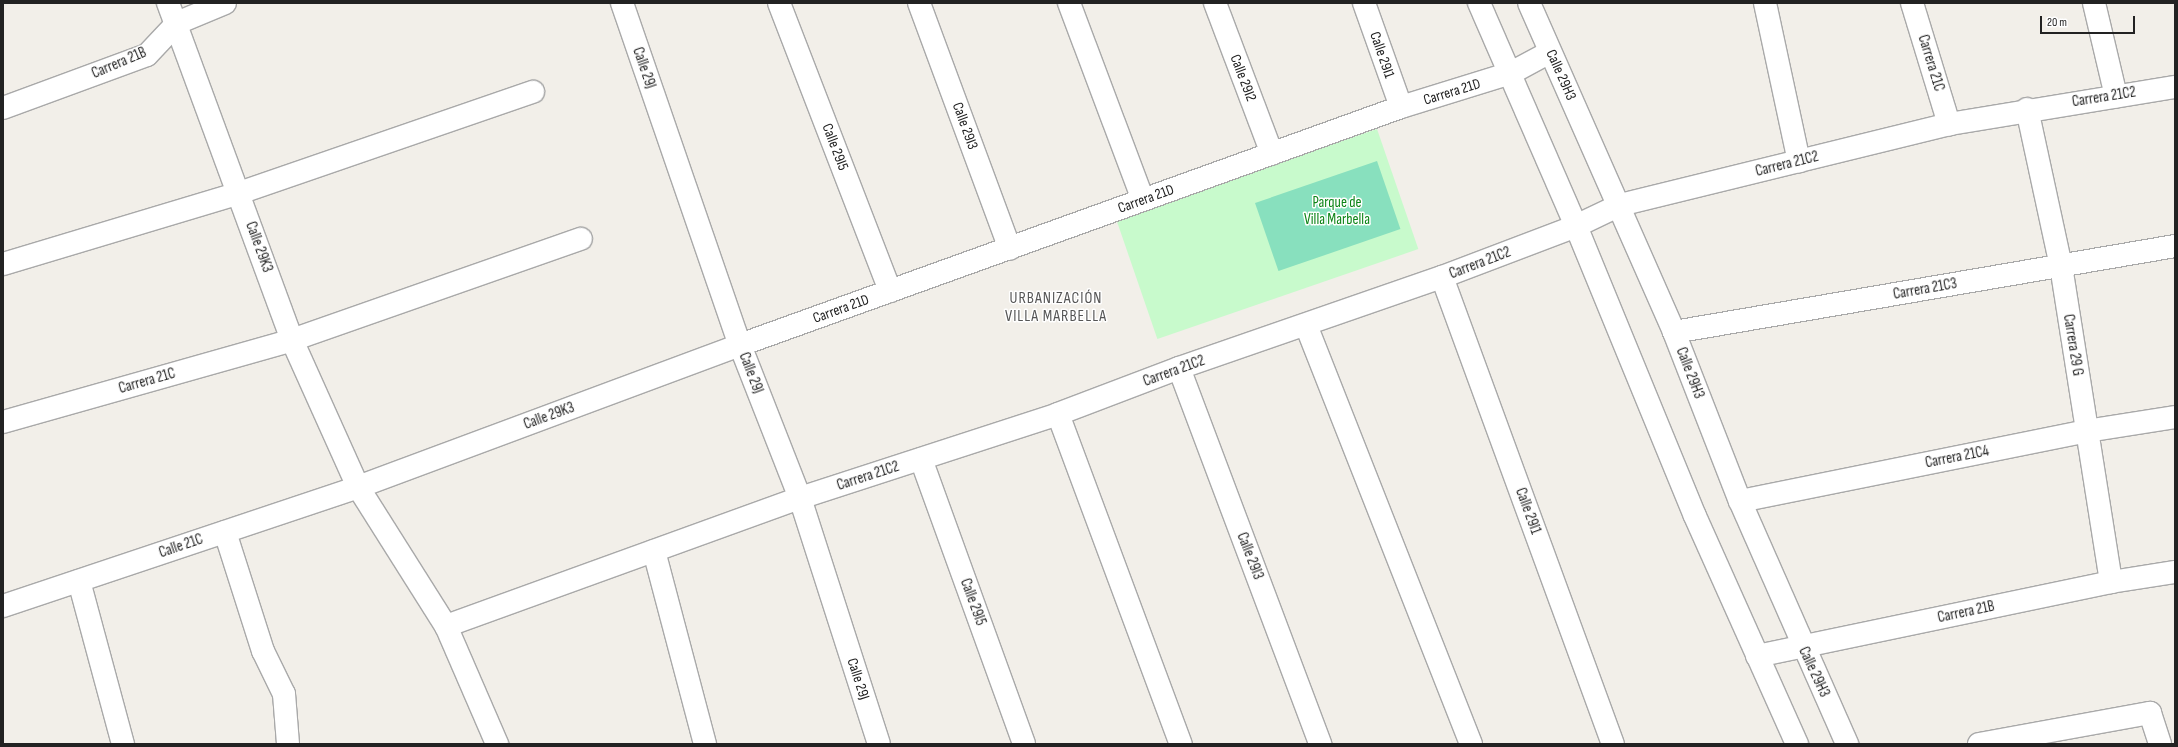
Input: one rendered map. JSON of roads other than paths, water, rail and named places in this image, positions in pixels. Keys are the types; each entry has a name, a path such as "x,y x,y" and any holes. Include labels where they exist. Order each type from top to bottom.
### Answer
{"street":[{"name":"Calle 29K3","path":"168,3 177,23 292,340 358,487 446,626 497,744"},
{"name":"Carrera 21B","path":"3,108 147,55 177,23 225,3"},
{"name":"Calle 29J","path":"622,3 740,345 800,498 880,744"},
{"name":"Calle 29I5","path":"779,3 890,291"},
{"name":"Calle 29I3","path":"919,3 1010,249"},
{"path":"1070,3 1144,200"},
{"name":"Calle 29I2","path":"1215,3 1272,154"},
{"name":"Calle 29I1","path":"1364,3 1401,108"},
{"path":"1479,3 1511,73 1576,226 1695,516 1797,744"},
{"path":"1765,3 1799,161"},
{"name":"Carrera 21C","path":"1912,3 1949,124"},
{"path":"2094,3 2116,96"},
{"name":"Calle 29H3","path":"1533,4 1550,52 1620,205 1674,332 1740,501 1802,646 1847,744"},
{"name":"Carrera 21D","path":"740,345 1401,108 1511,73 1550,52"},
{"name":"Carrera 21C2","path":"446,626 800,498 1058,414 1179,368 1442,278 1576,226 1620,205 1949,124 2027,109 2175,87"},
{"path":"3,264 239,193 533,92"},
{"name":"Carrera 29 G","path":"2027,109 2061,266 2111,582"},
{"name":"Carrera 21C","path":"3,422 292,340 581,239"},
{"name":"Carrera 21C3","path":"1674,332 2175,246"},
{"name":"Calle 29I1","path":"1442,278 1613,744"},
{"path":"1306,325 1471,744"},
{"name":"Calle 29K3","path":"358,487 740,345"},
{"name":"Calle 29I3","path":"1179,368 1320,744"},
{"path":"1058,414 1182,744"},
{"name":"Carrera 21C4","path":"1740,501 2087,431 2175,417"},
{"name":"Calle 29I5","path":"921,459 1024,744"},
{"name":"Calle 21C","path":"3,606 358,487"},
{"path":"225,532 263,651 284,694 288,744"},
{"path":"654,551 705,744"},
{"name":"Carrera 21B","path":"1757,656 2111,582 2175,572"},
{"path":"79,581 123,744"},
{"path":"1979,744 2150,713 2160,744"}],"district":[{"name":"URBANIZACIÓN VILLA MARBELLA","path":"1056,308"}],"park label":[{"name":"Parque de Villa Marbella","path":"1337,210"}]}
